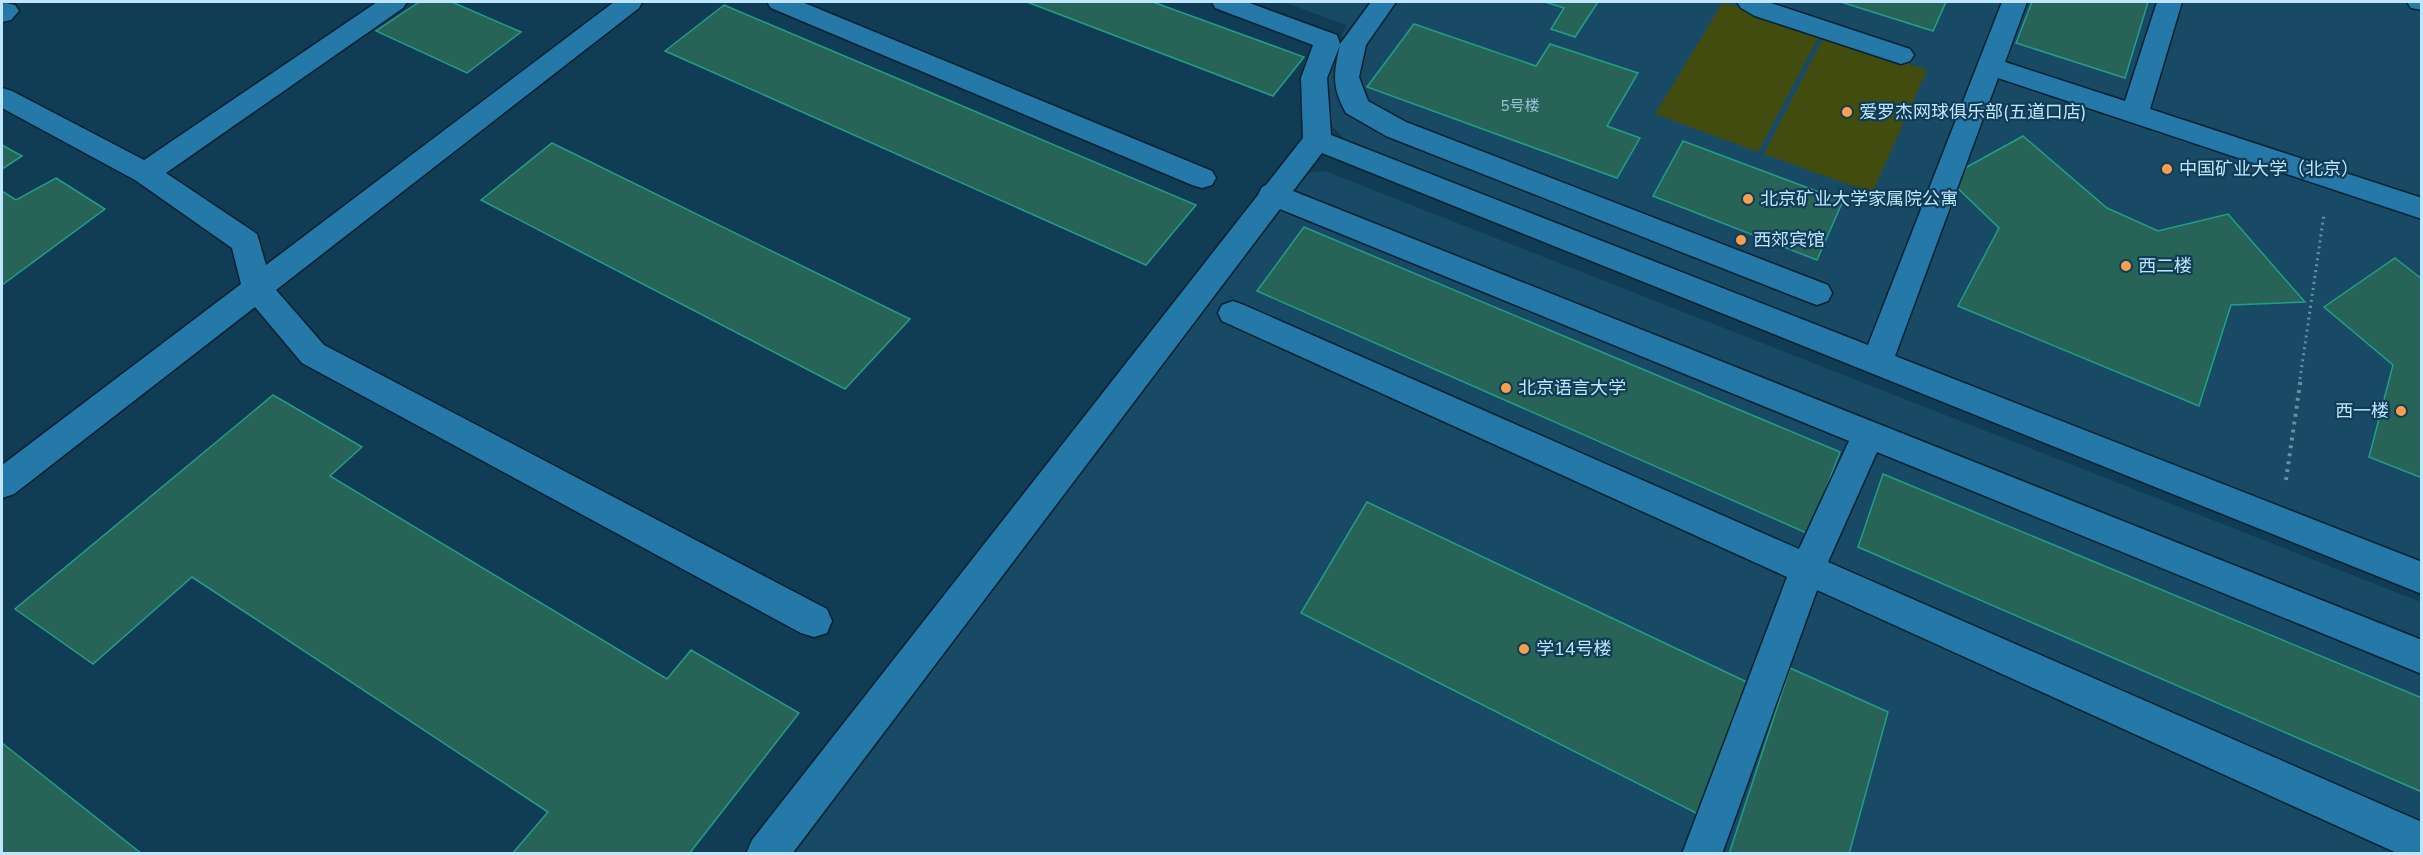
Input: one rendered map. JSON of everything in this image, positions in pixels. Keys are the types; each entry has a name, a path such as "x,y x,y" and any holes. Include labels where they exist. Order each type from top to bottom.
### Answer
{"street":[{"path":"145,173 394,2"},
{"path":"2,484 630,2"},
{"path":"780,2 1202,178"},
{"path":"766,854 1272,194 1317,140 1314,78 1328,41 1224,2"},
{"path":"1384,2 1353,44 1346,77 1356,106 1396,129 1817,293"},
{"path":"1750,2 1764,10 1900,55"},
{"path":"1876,362 2014,2"},
{"path":"2135,114 2170,2"},
{"path":"1989,66 2421,209"},
{"path":"2,97 145,173 246,242 257,288 313,354 814,621"},
{"path":"1317,140 2421,578"},
{"path":"1272,194 2421,657"},
{"path":"1233,313 2421,843"},
{"path":"1702,854 1807,570 1868,435"}],"path":[{"path":"2280,522 2329,179"}],"shaded area":[{"name":"中国矿业大学（北京）","path":"1283,2 2421,2 2421,567 1347,142 1329,122 1328,76 1346,25"},
{"name":"北京语言大学","path":"1325,171 2421,602 2421,853 787,854 1295,174"}],"green space":[{"path":"1723,2 1820,34 1758,152 1655,114"},
{"name":"爱罗杰网球俱乐部(五道口店)","path":"1825,35 1927,70 1872,193 1764,154"}],"building":[{"path":"419,2 452,2 521,32 467,73 376,31"},
{"path":"1027,2 1153,2 1304,57 1273,96"},
{"path":"1545,2 1598,2 1575,37 1551,29 1564,8"},
{"path":"1841,2 1946,2 1933,31"},
{"path":"2032,2 2148,2 2125,78 2016,43"},
{"path":"724,5 1196,205 1146,265 665,51"},
{"path":"1414,24 1536,66 1550,44 1638,73 1607,126 1640,138 1617,178 1367,87"},
{"name":"西二楼","path":"2023,136 2107,208 2158,231 2228,214 2305,302 2231,305 2199,406 1958,306 1999,228 1947,178"},
{"name":"北京矿业大学家属院公寓","path":"1683,141 1843,201 1817,260 1653,196"},
{"path":"552,143 910,319 845,389 481,200"},
{"path":"2,145 22,156 2,169"},
{"path":"56,178 105,209 2,285 2,191 16,200"},
{"path":"1304,227 1840,452 1809,534 1257,291"},
{"name":"西一楼","path":"2395,258 2422,279 2422,478 2369,457 2393,365 2324,307"},
{"path":"273,395 362,447 330,476 667,679 691,650 799,713 689,854 512,854 548,812 192,577 93,664 15,609"},
{"path":"1883,474 2422,698 2422,792 1858,547"},
{"name":"学14号楼","path":"1367,502 1751,684 1702,816 1301,613"},
{"path":"1790,668 1888,712 1849,854 1729,854"},
{"path":"2,743 142,854 2,854"}],"place":[{"name":"爱罗杰网球俱乐部(五道口店)","path":"1847,112"},
{"name":"中国矿业大学（北京）","path":"2167,169"},
{"name":"北京矿业大学家属院公寓","path":"1748,199"},
{"name":"西郊宾馆","path":"1741,240"},
{"name":"西二楼","path":"2126,266"},
{"name":"北京语言大学","path":"1506,388"},
{"name":"西一楼","path":"2401,411"},
{"name":"学14号楼","path":"1524,649"}]}
